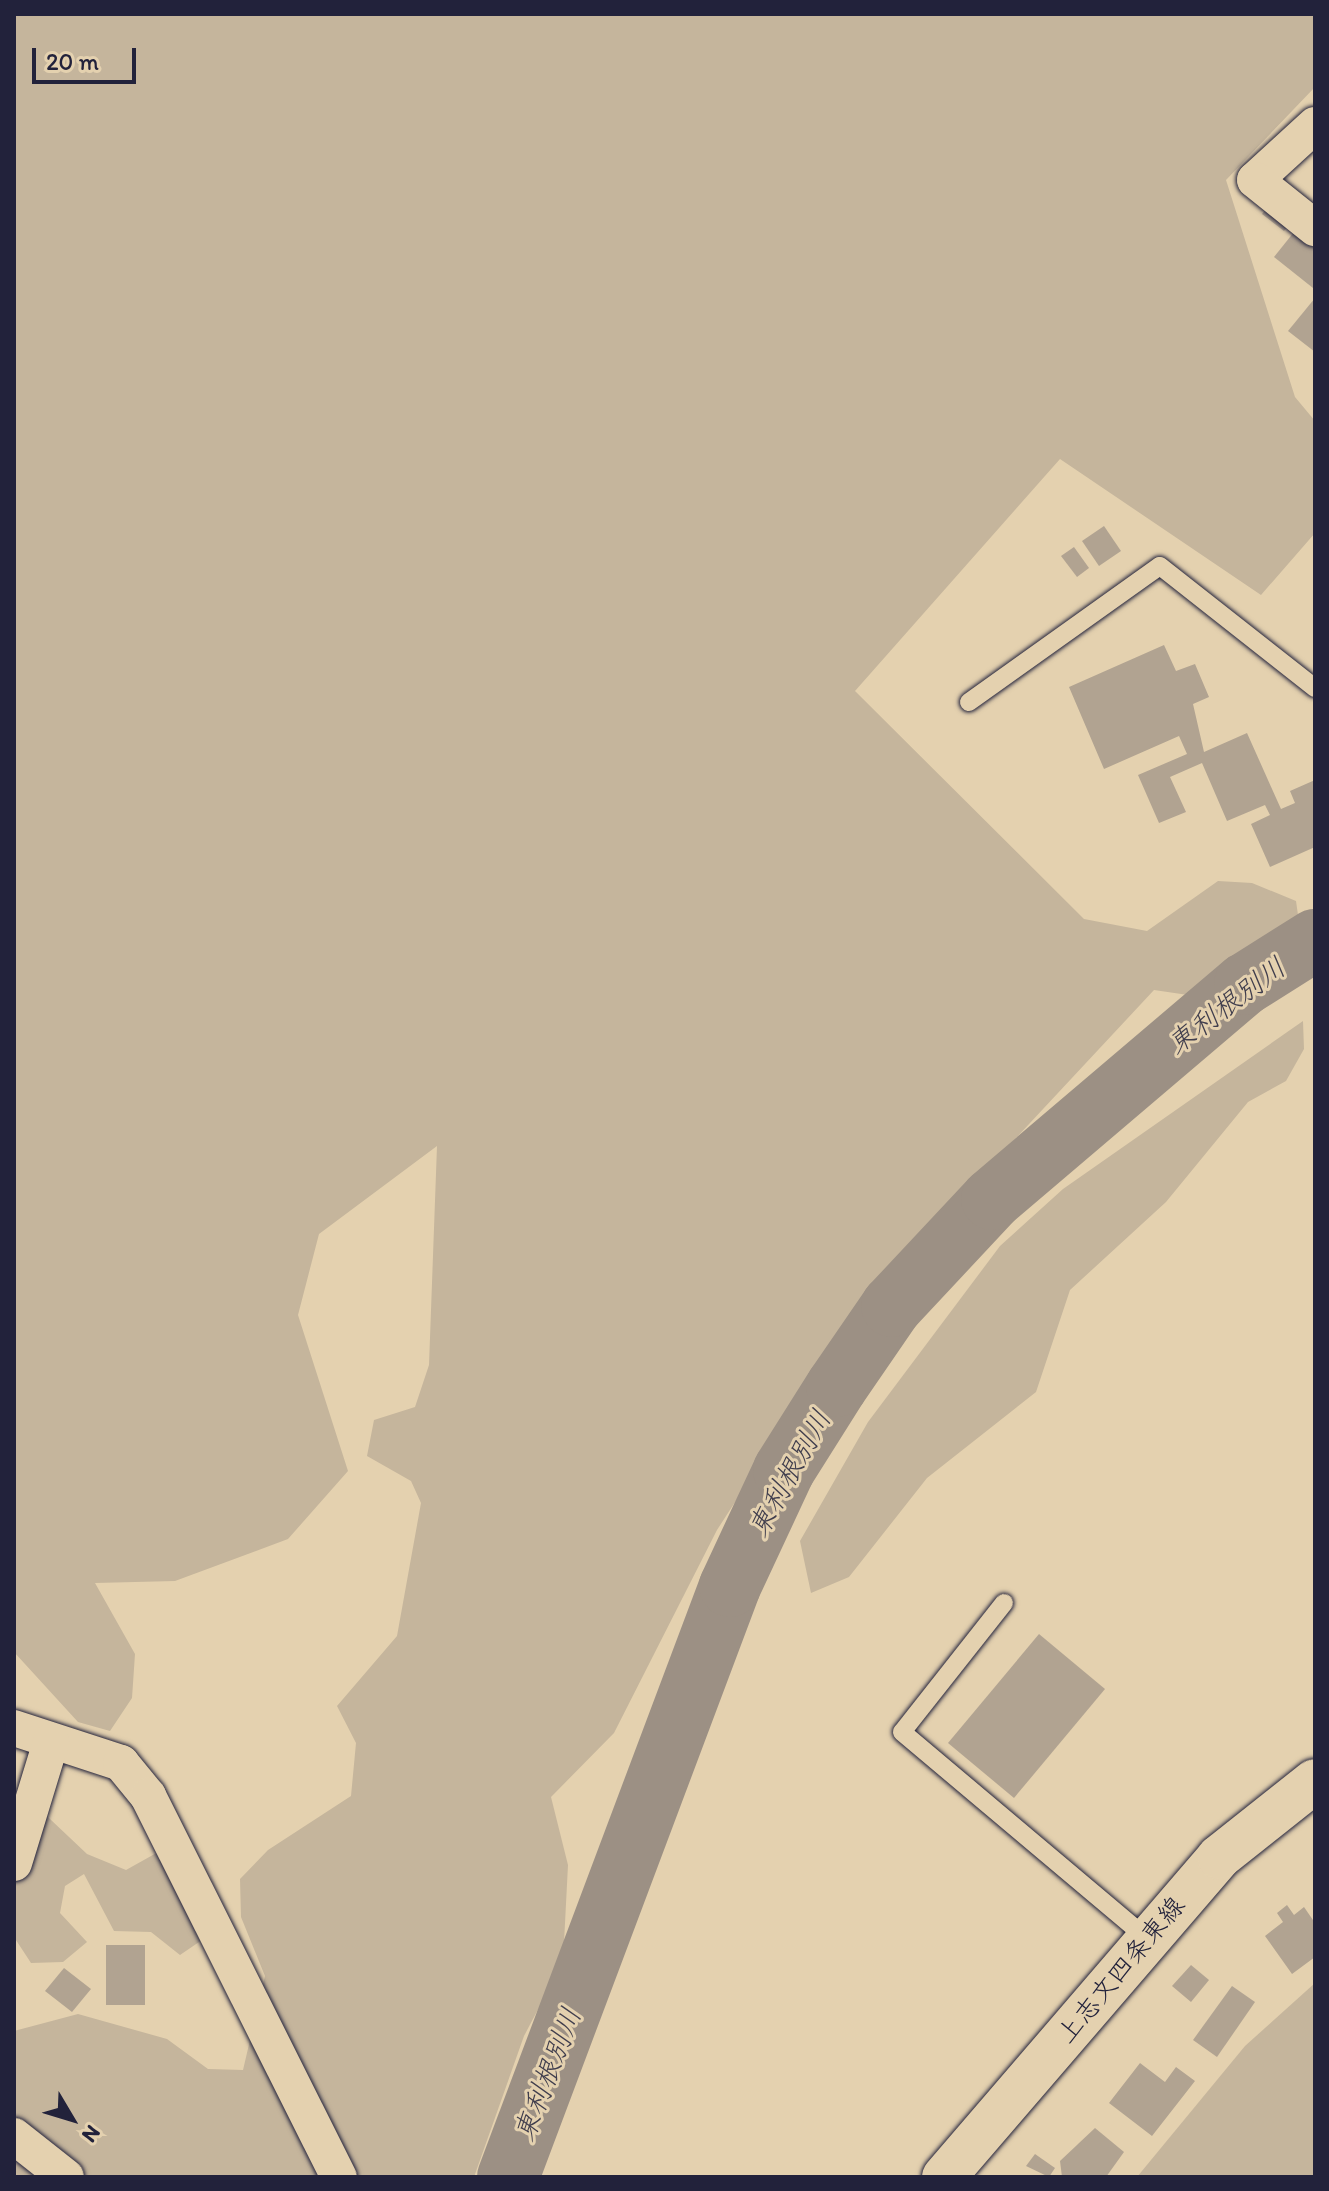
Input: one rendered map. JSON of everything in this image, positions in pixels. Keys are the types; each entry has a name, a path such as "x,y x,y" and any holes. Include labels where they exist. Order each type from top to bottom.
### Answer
{"main road":[{"name":"上志文四条東線","path":"944,2177 1219,1857 1315,1781"}],"street":[{"path":"1315,125 1255,180 1315,228"},
{"path":"14,1728 121,1763 148,1796 339,2177"},
{"path":"14,1863 51,1742"},
{"path":"14,2136 66,2177"}],"lane":[{"path":"969,702 1160,566 1315,688"},
{"path":"1004,1603 902,1732 1147,1938"}],"shaded area":[{"path":"14,14 1315,14 1315,87 1226,180 1295,397 1315,421 1315,533 1261,595 1060,459 855,691 1084,919 1147,931 1218,881 1252,883 1296,901 1301,936 1188,995 1154,990 922,1239 816,1377 717,1530 614,1733 551,1797 568,1865 563,1962 524,2036 474,2177 14,2177 14,2031 78,2014 167,2039 208,2069 243,2070 265,1976 241,1917 240,1879 268,1850 351,1796 356,1743 337,1706 397,1636 421,1503 411,1481 367,1456 374,1420 415,1407 429,1365 437,1146 319,1234 298,1315 348,1471 288,1539 175,1581 95,1583 135,1654 132,1698 110,1731 78,1722 14,1652"},
{"path":"1303,1021 1304,1049 1286,1081 1248,1102 1166,1202 1070,1290 1036,1392 927,1478 849,1577 811,1593 800,1541 868,1422 1000,1246 1063,1189"},
{"path":"14,1785 87,1854 126,1870 160,1851 202,1940 180,1955 151,1932 114,1931 84,1874 65,1886 60,1913 87,1942 63,1962 31,1963 14,1937"},
{"path":"1315,1983 1315,2177 1137,2177 1245,2046"}],"building":[{"path":"1267,208 1289,225 1284,231 1262,214"},
{"path":"1294,232 1315,249 1313,288 1274,257"},
{"path":"1315,298 1315,352 1288,331"},
{"path":"1104,526 1121,551 1099,566 1082,541"},
{"path":"1074,547 1089,568 1077,577 1061,556"},
{"path":"1164,645 1176,671 1195,664 1209,697 1193,704 1204,752 1247,733 1281,809 1295,803 1290,791 1315,780 1315,847 1270,867 1251,824 1270,815 1265,805 1227,821 1202,763 1170,777 1186,812 1159,823 1138,775 1187,754 1179,736 1104,769 1069,687"},
{"path":"1039,1634 1105,1689 1014,1798 948,1743"},
{"path":"1287,1905 1294,1915 1304,1907 1315,1923 1315,1957 1292,1974 1265,1936 1283,1922 1277,1913"},
{"path":"106,1945 145,1945 145,2005 106,2005"},
{"path":"1191,1965 1209,1980 1191,2002 1172,1986"},
{"path":"64,1968 91,1989 72,2012 45,1991"},
{"path":"1232,1986 1255,2002 1217,2057 1193,2040"},
{"path":"1140,2063 1165,2082 1176,2067 1195,2081 1152,2136 1109,2103"},
{"path":"1095,2128 1124,2152 1106,2177 1062,2177 1060,2161"},
{"path":"1035,2154 1055,2168 1049,2177 1026,2166"}],"waterway":[{"name":"東利根別川","path":"508,2177 730,1586 784,1470 837,1386 892,1306 992,1199 1245,984 1315,940"}]}
